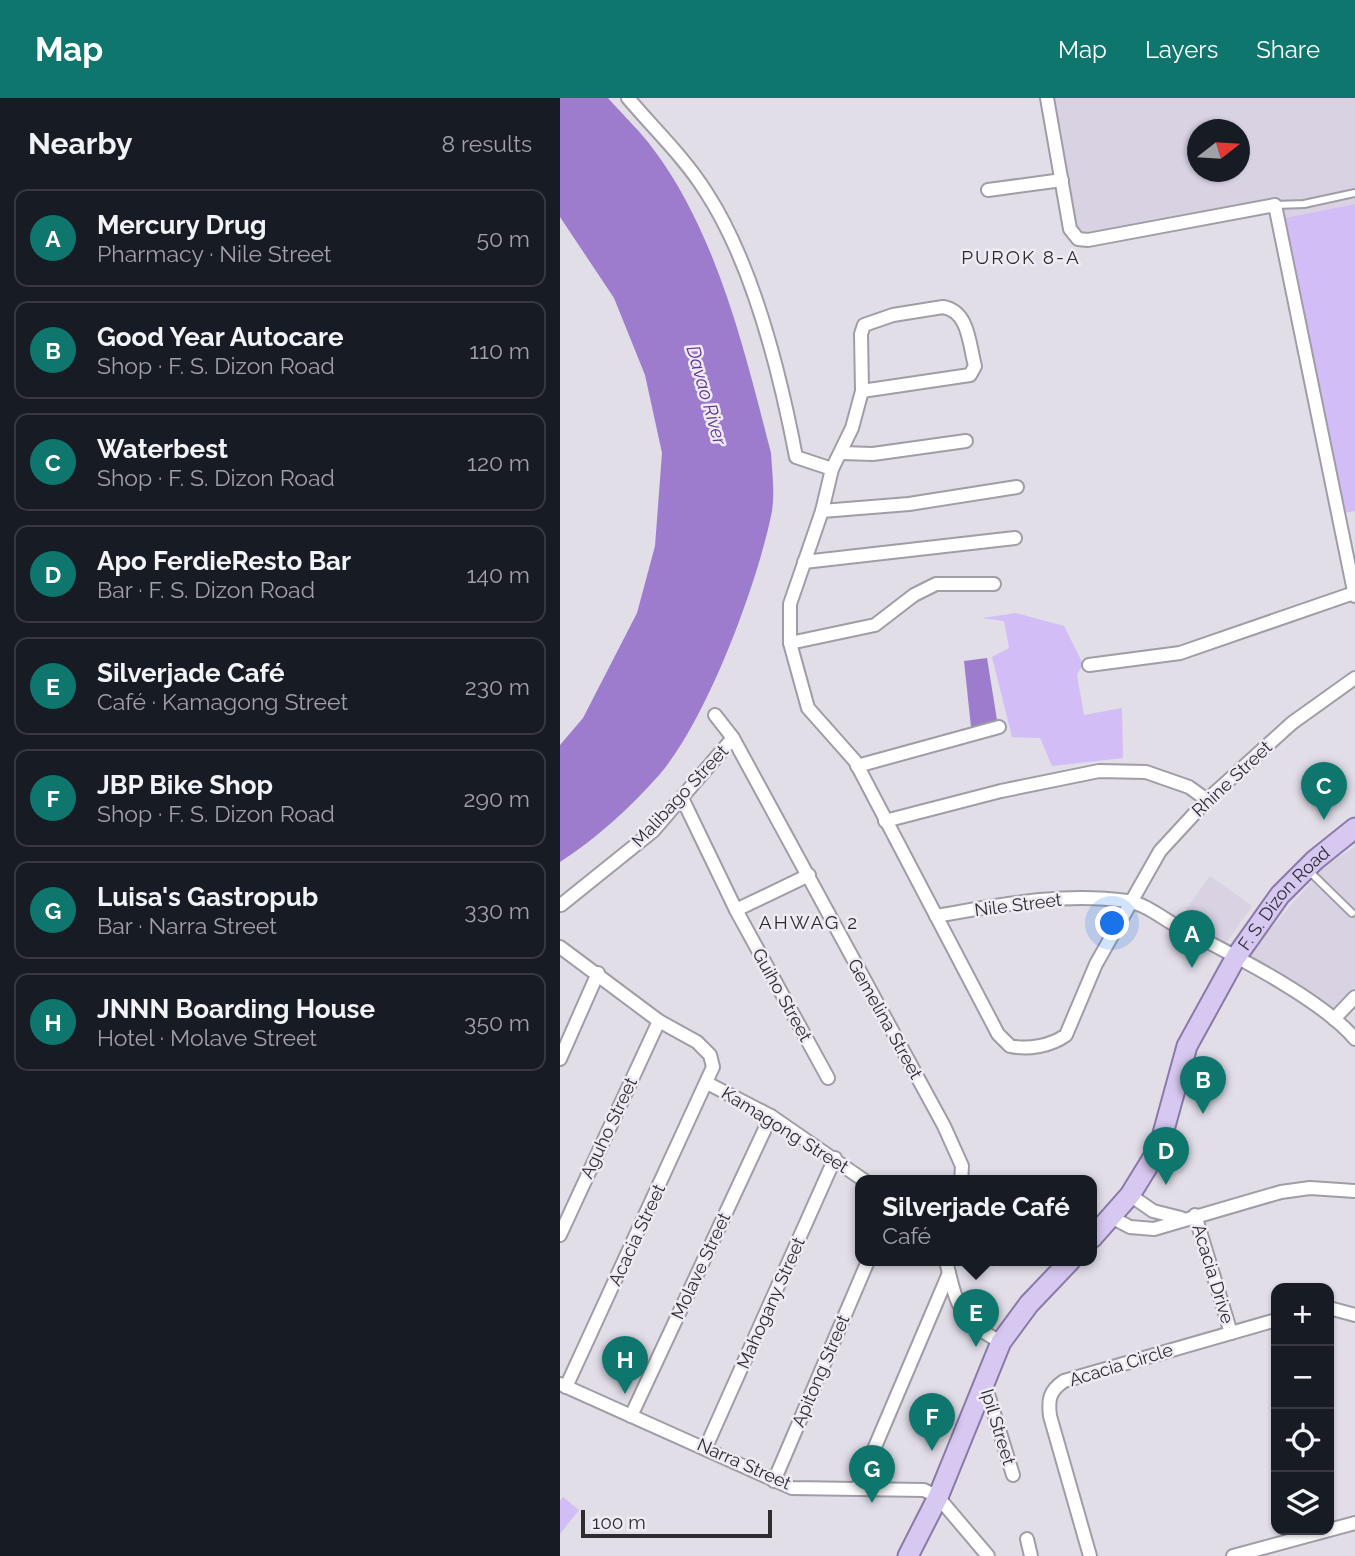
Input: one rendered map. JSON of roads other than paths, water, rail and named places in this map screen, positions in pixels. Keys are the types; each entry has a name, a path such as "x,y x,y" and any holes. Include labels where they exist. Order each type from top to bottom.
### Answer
{"main road":[{"name":"F. S. Dizon Road","path":"1097,1232 1130,1195 1158,1148 1187,1046 1259,920 1306,868 1355,828"},
{"path":"908,1556 938,1497 1001,1342 1029,1304 1065,1266"}],"street":[{"path":"628,98 688,166 730,234 747,272 796,457 832,469"},
{"path":"1047,98 1070,229 1083,241 1275,205 1355,594 1180,653 1089,665"},
{"path":"988,190 1062,180"},
{"name":"Rhine Street","path":"862,391 973,373 975,366 963,318 951,308 943,307 893,315 864,325 861,334 862,391 841,453 832,469 822,511 788,615 790,643 808,708 846,749 857,766 998,1034 1010,1046 1032,1048 1059,1040 1072,1027 1096,964 1160,851 1207,800 1292,723 1355,678"},
{"path":"841,453 873,454 966,441"},
{"path":"822,511 909,503 1017,487"},
{"path":"804,562 1015,538"},
{"path":"790,643 875,625 915,595 936,584 994,584"},
{"name":"Gemelina Street","path":"715,715 733,738 944,1126 962,1166 961,1175"},
{"path":"857,766 999,727"},
{"name":"Malibago Street","path":"561,905 653,831 733,738"},
{"path":"885,821 1000,790 1099,771 1146,772 1189,787 1207,800"},
{"name":"Guiho Street","path":"682,798 736,910 828,1078"},
{"path":"736,910 809,875"},
{"name":"Nile Street","path":"936,916 1031,899 1131,901 1236,957 1334,1019 1355,1039"},
{"name":"Kamagong Street","path":"560,947 659,1021 697,1042 710,1055 713,1067 708,1083 771,1116 857,1175"},
{"path":"560,1059 598,973"},
{"path":"1334,1019 1355,997"},
{"name":"Aguho Street","path":"560,1235 659,1021"},
{"name":"Acacia Street","path":"563,1385 708,1083"},
{"name":"Molave Street","path":"631,1416 771,1116"},
{"name":"Mahogany Street","path":"706,1447 835,1158"},
{"path":"1111,1217 1130,1227 1147,1230 1281,1192 1310,1188 1355,1191"},
{"path":"1130,1195 1153,1211 1181,1219"},
{"name":"Acacia Drive","path":"1195,1215 1231,1333"},
{"name":"Apitong Street","path":"774,1481 866,1266"},
{"path":"948,1267 964,1316 979,1330 1001,1342"},
{"path":"857,1489 948,1267"},
{"path":"1334,1309 1355,1315"},
{"name":"Acacia Circle","path":"1090,1556 1050,1416 1049,1396 1063,1381 1271,1321"},
{"name":"Ipil Street","path":"984,1380 1013,1475"},
{"name":"Narra Street","path":"563,1385 706,1447 792,1488 905,1488 924,1490 938,1497"},
{"path":"938,1497 988,1556"},
{"path":"1233,1556 1355,1523"},
{"path":"1027,1539 1031,1556"}],"lane":[{"path":"1275,205 1304,204 1355,193"},
{"path":"1306,868 1352,913"}],"water":[{"name":"Davao River","path":"560,98 608,98 649,143 676,183 712,256 739,335 771,453 773,489 772,511 765,541 743,611 712,686 678,750 649,787 625,810 600,833 560,862 560,745 583,718 637,613 655,546 662,453 645,375 614,298 560,217"},
{"path":"987,658 997,720 971,727 964,661"}],"place":[{"name":"Waterbest","path":"1324,820"},
{"name":"Mercury Drug","path":"1192,968"},
{"name":"Good Year Autocare","path":"1203,1114"},
{"name":"Apo FerdieResto Bar","path":"1166,1185"},
{"name":"Silverjade Café","path":"976,1347"},
{"name":"JNNN Boarding House","path":"625,1394"},
{"name":"JBP Bike Shop","path":"932,1451"},
{"name":"Luisa's Gastropub","path":"872,1503"}],"district":[{"name":"PUROK 8-A","path":"1021,257"},
{"name":"AHWAG 2","path":"809,922"}]}
